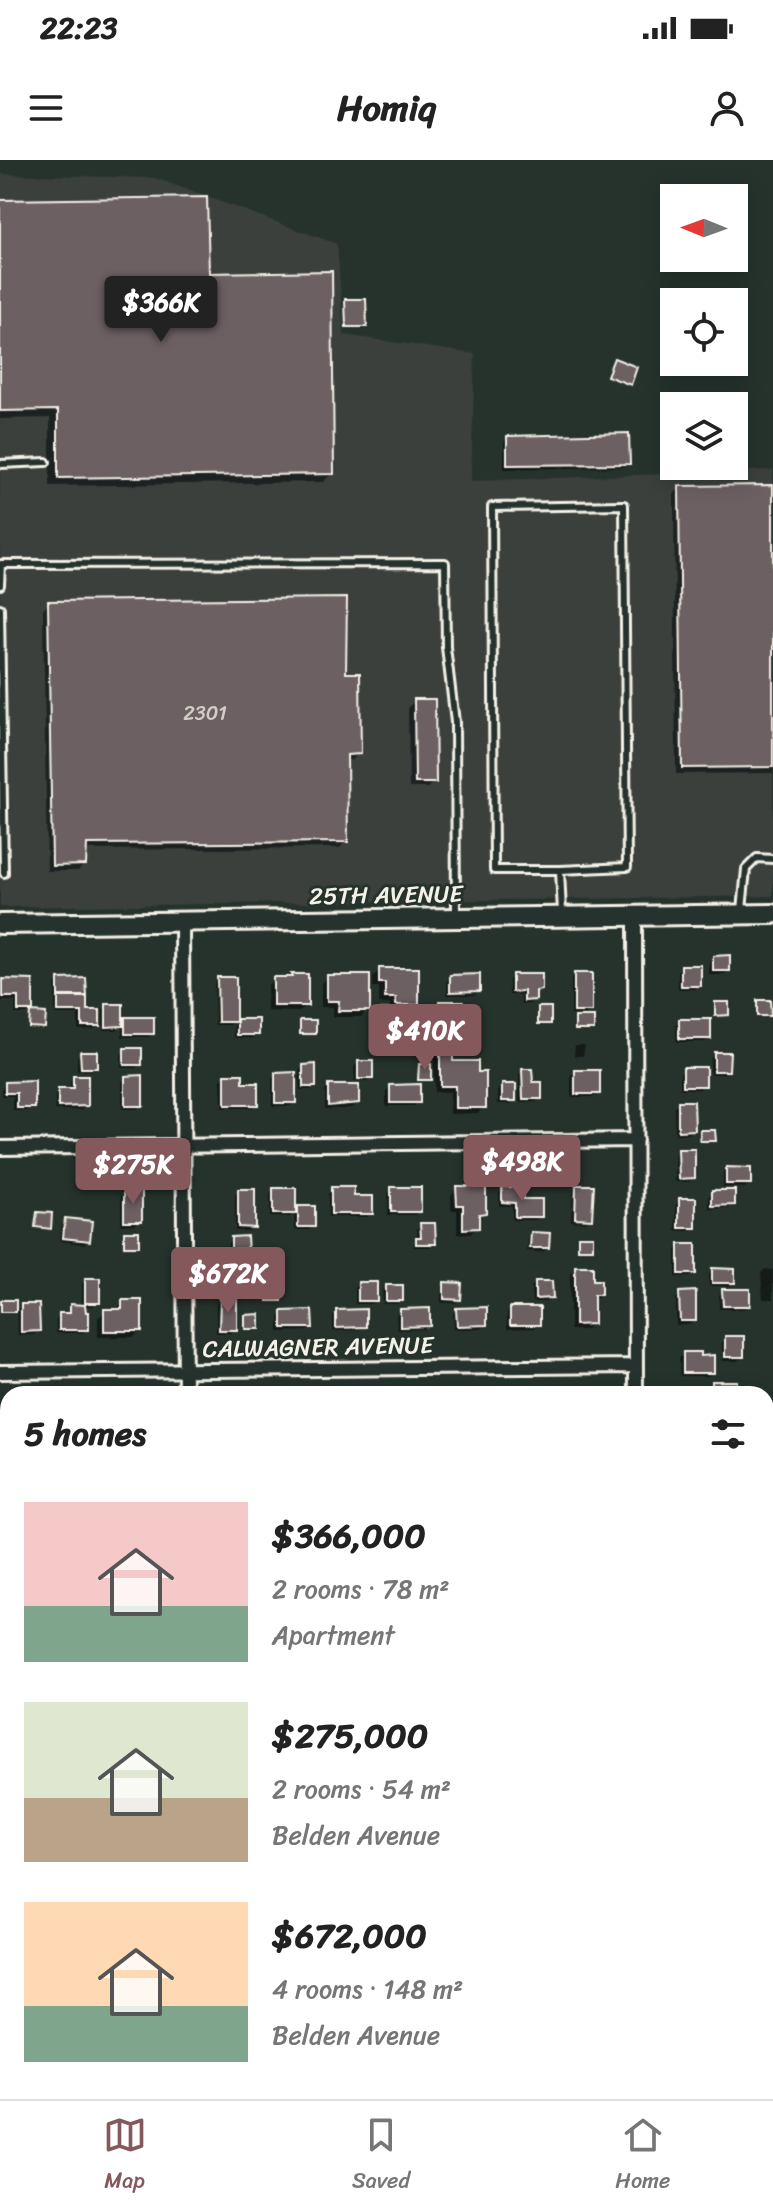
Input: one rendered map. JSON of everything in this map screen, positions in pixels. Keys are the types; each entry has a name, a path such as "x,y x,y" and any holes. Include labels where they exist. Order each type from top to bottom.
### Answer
{"main road":[{"name":"25TH AVENUE","path":"0,924 773,914"}],"street":[{"path":"635,916 636,1386"},
{"path":"182,922 185,1386"},
{"path":"0,1148 636,1140"},
{"name":"CALWAGNER AVENUE","path":"0,1372 636,1366"}],"lane":[{"path":"0,464 46,462"},
{"path":"624,505 627,867 560,870 494,870 492,507 624,505"},
{"path":"0,585 1,564 445,563 446,647 455,722 456,918"},
{"path":"0,608 4,873"},
{"path":"742,915 746,869 757,858 773,859"},
{"path":"560,870 562,917"}],"shaded area":[{"path":"0,174 155,178 337,244 344,335 475,354 471,481 660,474 660,480 748,480 748,471 773,470 773,896 0,907"}],"building":[{"path":"207,197 209,273 332,271 334,474 58,478 58,410 0,411 0,200"},
{"path":"345,299 366,299 367,327 346,327"},
{"path":"614,358 637,367 631,385 607,376"},
{"path":"629,433 630,464 507,465 507,436"},
{"path":"773,485 773,767 682,768 679,486"},
{"path":"347,598 346,673 360,673 361,754 347,755 348,842 87,844 86,865 52,866 48,601"},
{"path":"414,699 435,699 436,783 415,783"},
{"path":"730,955 730,971 713,971 713,956"},
{"path":"681,965 701,965 701,986 681,986"},
{"path":"379,968 419,968 419,1005 396,1005 396,998 385,998 385,983 379,983"},
{"path":"574,973 592,973 592,1012 574,1012"},
{"path":"291,974 308,974 308,1006 273,1006 273,977 292,977"},
{"path":"480,974 480,991 450,992 450,975"},
{"path":"512,974 542,974 542,990 536,991 536,1000 524,1001 524,991 512,992"},
{"path":"327,975 370,975 370,1011 338,1011 339,1001 327,1001"},
{"path":"217,977 236,977 236,1022 218,1022"},
{"path":"86,978 87,996 58,996 58,979"},
{"path":"3,979 33,980 33,1011 18,1011 18,997 3,997"},
{"path":"58,997 87,997 87,1010 100,1010 100,1026 82,1026 82,1012 58,1012"},
{"path":"757,1000 770,1000 771,1016 757,1016"},
{"path":"439,1001 463,1001 463,1017 439,1017"},
{"path":"715,1002 729,1002 729,1015 715,1016"},
{"path":"106,1004 123,1004 123,1026 106,1027"},
{"path":"538,1007 551,1007 551,1024 538,1024"},
{"path":"380,1009 404,1009 404,1028 380,1028"},
{"path":"30,1012 46,1013 45,1028 29,1027"},
{"path":"125,1017 154,1017 154,1034 125,1034"},
{"path":"575,1017 594,1017 594,1030 575,1030"},
{"path":"237,1019 259,1019 259,1035 237,1035"},
{"path":"679,1019 711,1019 711,1039 679,1039"},
{"path":"300,1020 316,1020 316,1034 300,1034"},
{"path":"440,1046 453,1046 453,1061 478,1061 478,1072 486,1072 486,1108 455,1108 455,1086 440,1086"},
{"path":"124,1048 142,1048 142,1065 124,1065"},
{"path":"80,1051 97,1051 97,1068 81,1068"},
{"path":"714,1052 730,1052 729,1071 714,1071"},
{"path":"358,1061 373,1061 373,1079 358,1079"},
{"path":"316,1064 316,1087 303,1087 303,1065"},
{"path":"419,1064 431,1064 431,1080 418,1080"},
{"path":"683,1067 706,1067 706,1086 683,1086"},
{"path":"522,1069 532,1069 533,1082 542,1082 542,1099 523,1099"},
{"path":"575,1070 600,1070 600,1094 575,1094"},
{"path":"296,1072 296,1103 275,1103 275,1073"},
{"path":"225,1074 243,1074 243,1083 258,1083 258,1105 225,1105"},
{"path":"143,1075 143,1106 125,1106 125,1076"},
{"path":"73,1076 88,1076 88,1106 58,1107 58,1089 73,1089"},
{"path":"35,1081 35,1108 17,1108 17,1093 5,1093 5,1082"},
{"path":"420,1084 420,1103 390,1103 390,1085"},
{"path":"502,1084 516,1084 516,1101 502,1101"},
{"path":"328,1085 359,1085 359,1103 328,1106"},
{"path":"678,1101 694,1101 695,1130 678,1131"},
{"path":"700,1130 715,1130 716,1141 700,1141"},
{"path":"678,1149 695,1149 695,1178 679,1179"},
{"path":"726,1167 751,1168 751,1184 726,1184"},
{"path":"576,1185 594,1185 592,1219 575,1218"},
{"path":"456,1186 486,1186 486,1213 479,1214 479,1228 463,1229 463,1205 457,1205"},
{"path":"331,1187 354,1187 354,1196 373,1196 373,1214 331,1214"},
{"path":"391,1187 421,1187 421,1212 391,1212"},
{"path":"502,1187 523,1187 523,1199 542,1199 542,1217 515,1217 515,1203 502,1202"},
{"path":"273,1188 296,1188 296,1214 273,1214"},
{"path":"238,1189 255,1189 255,1228 238,1227"},
{"path":"124,1190 142,1190 142,1221 124,1221"},
{"path":"712,1190 735,1190 735,1205 712,1206"},
{"path":"679,1198 696,1198 696,1228 679,1228"},
{"path":"298,1206 315,1206 315,1227 298,1227"},
{"path":"37,1212 52,1213 51,1229 35,1227"},
{"path":"65,1218 92,1221 90,1241 63,1238"},
{"path":"420,1223 435,1223 436,1244 416,1244 416,1237 421,1237"},
{"path":"124,1231 139,1231 139,1246 124,1246"},
{"path":"531,1232 550,1233 549,1248 530,1248"},
{"path":"247,1236 248,1252 231,1252 231,1237"},
{"path":"578,1236 593,1236 593,1249 578,1249"},
{"path":"679,1244 696,1244 696,1274 679,1274"},
{"path":"575,1266 593,1266 593,1280 601,1280 601,1295 594,1295 594,1324 575,1325"},
{"path":"712,1268 735,1269 735,1283 712,1283"},
{"path":"85,1278 100,1278 100,1303 85,1303"},
{"path":"535,1281 552,1281 553,1298 535,1299"},
{"path":"358,1282 377,1282 377,1301 358,1301"},
{"path":"444,1282 462,1283 461,1300 444,1299"},
{"path":"268,1285 282,1285 282,1301 268,1301"},
{"path":"386,1285 403,1285 403,1301 386,1301"},
{"path":"722,1289 750,1289 750,1306 723,1306"},
{"path":"696,1291 696,1321 680,1321 679,1292"},
{"path":"220,1299 237,1299 237,1330 219,1330"},
{"path":"1,1300 16,1300 16,1312 1,1312"},
{"path":"122,1300 142,1300 142,1331 104,1331 104,1309 122,1309"},
{"path":"21,1304 39,1304 40,1331 21,1332"},
{"path":"70,1304 85,1305 86,1312 89,1312 89,1330 59,1330 59,1313 70,1313"},
{"path":"487,1307 487,1325 457,1326 456,1308"},
{"path":"510,1307 540,1307 540,1325 510,1325"},
{"path":"430,1308 430,1326 400,1327 400,1309"},
{"path":"366,1309 366,1327 336,1328 336,1310"},
{"path":"312,1310 313,1328 282,1328 282,1311"},
{"path":"260,1314 260,1329 245,1329 245,1315"},
{"path":"725,1336 744,1336 744,1357 725,1357"},
{"path":"683,1352 714,1355 714,1373 683,1373"},
{"path":"712,1381 737,1381 737,1386 712,1386"}]}
